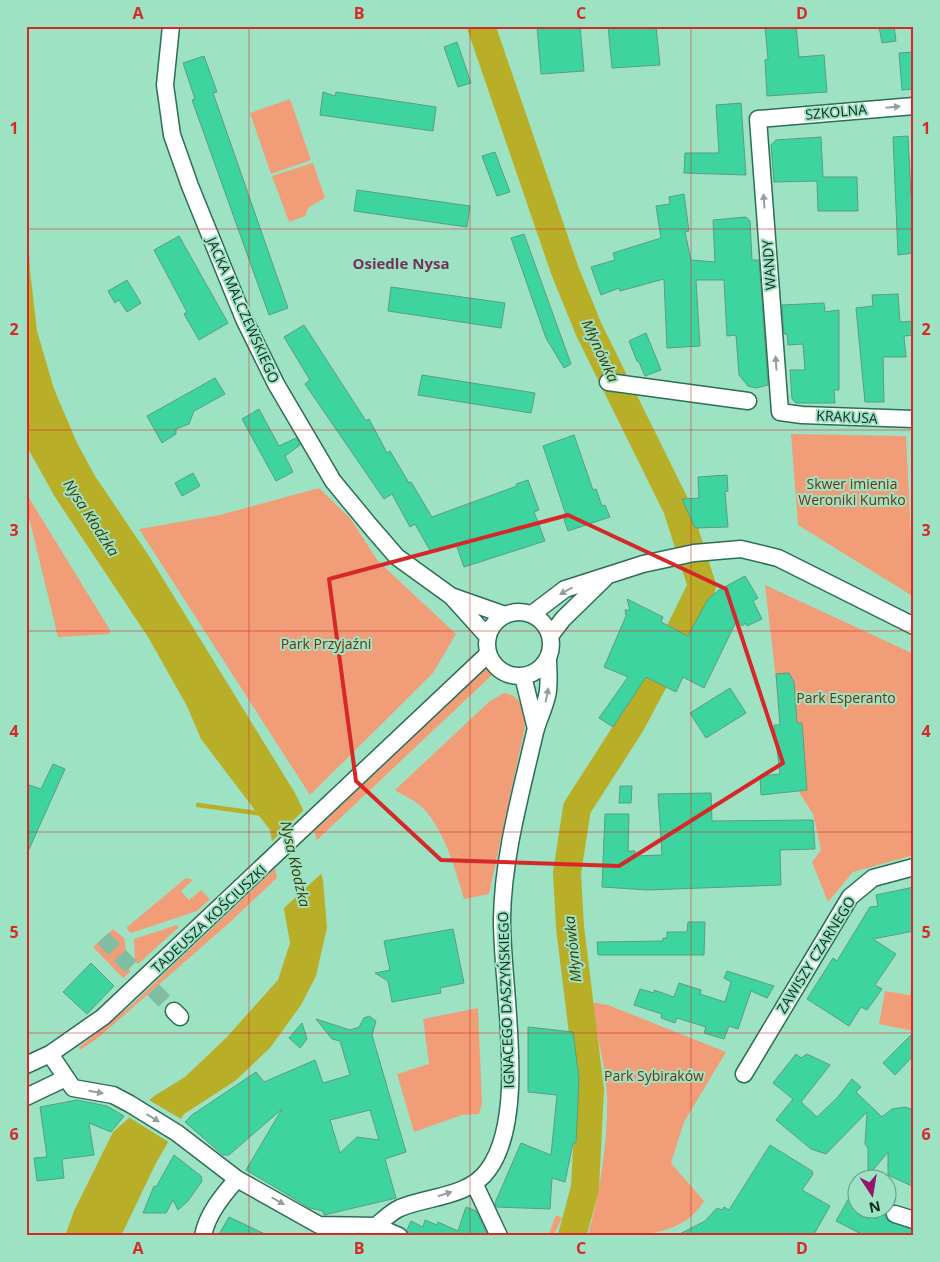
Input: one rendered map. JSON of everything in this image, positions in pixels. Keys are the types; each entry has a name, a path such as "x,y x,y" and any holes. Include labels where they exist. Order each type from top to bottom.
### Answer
{"street":[{"name":"JACKA MALCZEWSKIEGO","path":"171,26 165,84 172,135 190,186 244,319 276,384 333,481 397,557 451,596 488,637"},
{"name":"SZKOLNA","path":"758,119 914,106"},
{"name":"WANDY","path":"758,119 780,412"},
{"path":"608,382 748,401"},
{"name":"KRAKUSA","path":"780,412 802,415 914,419"},
{"path":"532,614 566,589 666,558 725,549 753,550 778,558 914,626"},
{"path":"550,636 563,619 605,578"},
{"name":"JACKA MALCZEWSKIEGO","path":"451,596 505,615"},
{"path":"519,611 532,614 541,619 550,636 552,644 548,659 537,670 522,676 506,673 499,669 488,654 488,637 491,628 505,615 519,611"},
{"name":"TADEUSZA KOŚCIUSZKI","path":"26,1065 50,1054 103,1017 488,654"},
{"name":"IGNACEGO DASZYŃSKIEGO","path":"475,1185 489,1170 504,1140 509,1094 508,1005 502,940 503,896 521,792 536,730 548,695 548,659"},
{"name":"IGNACEGO DASZYŃSKIEGO","path":"522,676 536,730"},
{"name":"ZAWISZY CZARNEGO","path":"744,1074 850,898 873,878 914,867"},
{"path":"50,1054 73,1088 113,1095 130,1104 177,1132 237,1178 318,1225 375,1231 399,1236"},
{"path":"26,1098 66,1078"},
{"path":"203,1236 205,1226 214,1209 237,1178"},
{"path":"375,1231 398,1209 475,1185 499,1236"},
{"path":"898,1215 914,1220"}],"highlighted area":[{"path":"568,515 726,589 783,763 619,866 441,860 356,781 329,579"}],"green space":[{"path":"290,99 311,160 271,174 250,113"},
{"path":"313,163 325,198 309,207 305,216 289,222 272,176"},
{"name":"Skwer imienia Weroniki Kumko","path":"791,434 906,436 914,597 798,525"},
{"name":"Park Przyjaźni","path":"319,488 350,518 378,561 456,634 433,673 310,795 139,529 220,515"},
{"path":"26,493 110,630 109,634 58,637 26,505"},
{"name":"Park Esperanto","path":"765,585 914,654 914,855 853,872 828,902 812,862 821,850 813,814 787,773"},
{"path":"485,669 489,669 492,675 229,923 98,1038 80,1050 79,1047 130,1006"},
{"path":"504,693 515,697 521,705 525,727 489,894 464,899 449,852 432,819 418,804 395,790 490,701"},
{"path":"186,878 193,880 181,891 189,900 201,890 210,899 197,911 131,933 126,928"},
{"path":"177,925 179,927 138,964 135,961 134,939"},
{"path":"113,929 124,938 130,972 123,978 93,947"},
{"path":"914,969 914,1031 879,1024 885,991 910,995"},
{"name":"Park Sybiraków","path":"590,1002 608,1005 726,1052 684,1122 671,1163 704,1201 694,1214 682,1223 667,1229 636,1235 588,1236 602,1167 607,1114 605,1073"},
{"path":"478,1008 482,1104 479,1114 462,1115 414,1132 397,1074 429,1064 423,1019"},
{"path":"556,1215 562,1218 553,1236 548,1236"}],"water":[{"name":"Nysa Kłodzka","path":"26,194 30,271 37,331 54,389 77,443 95,476 149,556 295,793 312,828 323,881 327,928 316,976 301,1005 270,1048 235,1081 184,1114 155,1165 121,1236 65,1236 74,1211 113,1132 154,1096 185,1077 226,1038 278,980 290,943 270,830 201,739 187,706 148,637 55,497 26,445"}],"pier":[{"path":"305,809 314,828 323,872 283,909 270,843"},
{"path":"147,1099 183,1120 170,1143 127,1116"}],"building":[{"path":"537,26 580,26 584,71 541,74"},
{"path":"608,26 656,26 660,65 612,68"},
{"path":"765,26 796,26 799,57 824,55 827,92 767,96 765,60 768,59"},
{"path":"879,26 894,26 896,41 882,43"},
{"path":"457,42 471,83 458,87 444,47"},
{"path":"914,52 914,89 902,90 899,53"},
{"path":"204,56 217,92 213,93 288,308 269,315 192,100 195,99 183,63"},
{"path":"323,92 335,96 336,92 436,107 433,131 320,115"},
{"path":"741,103 746,175 684,173 685,153 719,153 716,105"},
{"path":"908,136 911,196 914,196 914,253 898,255 893,137"},
{"path":"821,137 823,177 857,177 858,211 818,211 817,181 774,182 771,145 776,140"},
{"path":"495,152 510,192 497,196 482,156"},
{"path":"357,190 470,206 467,227 354,211"},
{"path":"684,194 689,231 685,232 691,260 715,262 713,220 746,217 750,221 752,260 759,260 768,385 756,388 748,386 739,375 736,335 727,336 724,280 696,280 700,346 667,348 664,279 620,291 619,288 601,295 591,267 615,260 613,253 661,238 656,206 670,204 669,197"},
{"path":"524,234 571,364 564,368 546,338 511,238"},
{"path":"179,236 228,323 199,340 184,314 187,312 154,250"},
{"path":"127,280 141,303 127,312 119,300 115,303 108,291"},
{"path":"391,287 505,303 501,328 388,311"},
{"path":"898,294 900,322 914,321 914,335 904,336 906,357 883,357 884,402 865,402 856,308 873,306 872,295"},
{"path":"824,303 825,312 839,310 839,390 834,390 835,403 796,403 792,399 790,370 805,370 803,344 788,345 787,334 784,334 782,305"},
{"path":"304,325 366,421 369,419 387,453 390,451 409,483 411,482 432,517 517,486 516,484 528,480 539,510 534,512 545,541 464,567 456,544 431,552 415,524 410,527 392,494 384,499 305,384 310,380 284,337"},
{"path":"646,333 661,370 645,376 629,341"},
{"path":"422,375 535,393 531,413 418,395"},
{"path":"215,378 225,394 194,411 189,424 176,429 176,434 162,443 147,416"},
{"path":"259,409 279,446 296,438 300,445 285,456 293,472 276,481 242,419"},
{"path":"574,435 593,490 596,489 602,506 605,505 610,517 568,531 564,519 567,518 543,446"},
{"path":"193,473 200,486 182,496 175,483"},
{"path":"727,475 728,491 725,492 728,527 695,528 682,499 699,498 698,477"},
{"path":"745,576 758,598 753,601 762,619 747,626 746,623 742,626 737,620 704,688 683,677 676,692 646,677 613,727 599,718 628,677 604,667 626,616 625,610 630,610 627,599 663,617 661,622 688,636 708,599 719,590"},
{"path":"789,673 794,682 797,723 802,723 807,790 761,795 760,776 780,774 774,725 780,725 776,674"},
{"path":"730,688 746,713 706,738 690,713"},
{"path":"53,764 65,769 26,856 26,784 41,789"},
{"path":"620,786 632,786 631,803 619,803"},
{"path":"711,793 712,821 813,820 815,849 780,850 781,885 648,890 602,887 605,814 629,814 628,851 635,851 635,856 662,855 658,794"},
{"path":"914,887 914,931 873,939 896,954 875,985 882,989 867,1010 861,1007 849,1026 807,999 833,958 837,961 870,907 878,906 876,895"},
{"path":"688,922 705,922 704,955 598,955 597,942 663,941 663,938 667,938 667,932 687,932"},
{"path":"453,929 464,983 440,988 441,993 392,1002 388,981 375,973 390,970 384,941"},
{"path":"91,963 114,986 87,1014 63,992"},
{"path":"727,971 774,986 767,998 751,991 738,1029 729,1026 724,1039 704,1033 706,1027 677,1018 675,1023 661,1018 662,1014 634,1005 640,989 654,993 654,990 674,997 679,983 701,990 700,994 725,1002 731,982 724,978"},
{"path":"369,1016 376,1021 372,1035 406,1152 385,1159 396,1198 324,1215 323,1211 310,1208 246,1170 282,1109 229,1155 223,1155 185,1122 192,1115 256,1072 264,1082 315,1060 323,1083 350,1075 340,1041 332,1039 316,1019 350,1030 359,1027 364,1018","holes":["370,1110 379,1140 357,1137 340,1153 330,1120"]},
{"path":"302,1023 307,1039 300,1048 289,1038"},
{"path":"528,1027 573,1032 579,1078 576,1143 573,1143 565,1182 552,1178 550,1209 496,1207 495,1203 521,1143 551,1155 557,1095 528,1092"},
{"path":"914,1032 914,1055 895,1075 883,1063"},
{"path":"796,1054 801,1058 807,1054 830,1065 801,1102 817,1117 837,1098 852,1079 861,1087 856,1092 882,1117 892,1109 905,1107 914,1110 914,1187 898,1180 898,1170 888,1170 888,1152 873,1170 868,1170 868,1148 865,1144 867,1112 826,1154 811,1149 776,1120 793,1099 773,1083"},
{"path":"77,1100 107,1106 124,1116 111,1132 89,1123 94,1155 62,1159 64,1178 37,1181 34,1158 47,1157 40,1107"},
{"path":"770,1145 812,1171 813,1174 802,1190 830,1206 813,1236 676,1236 705,1221 717,1208 722,1210 724,1207 729,1210"},
{"path":"174,1155 201,1176 202,1181 188,1201 178,1210 173,1200 166,1213 143,1213 154,1186 156,1187"},
{"path":"848,1200 848,1220 887,1220 914,1230 914,1236 865,1236 836,1221"},
{"path":"466,1207 476,1211 488,1236 409,1236 407,1230 411,1221 423,1227 425,1220 437,1225 438,1222 458,1231"},
{"path":"229,1217 269,1236 218,1236"}],"waterway":[{"name":"Młynówka","path":"481,26 565,271 589,330 677,508 702,586 663,666"},
{"name":"Młynówka","path":"572,1236 585,1188 590,1090 570,927 567,873 577,808 631,724 654,681"},
{"path":"198,805 264,814"}],"tunnel":[{"path":"103,938 174,1011"}],"district":[{"name":"Osiedle Nysa","path":"401,264"}]}
